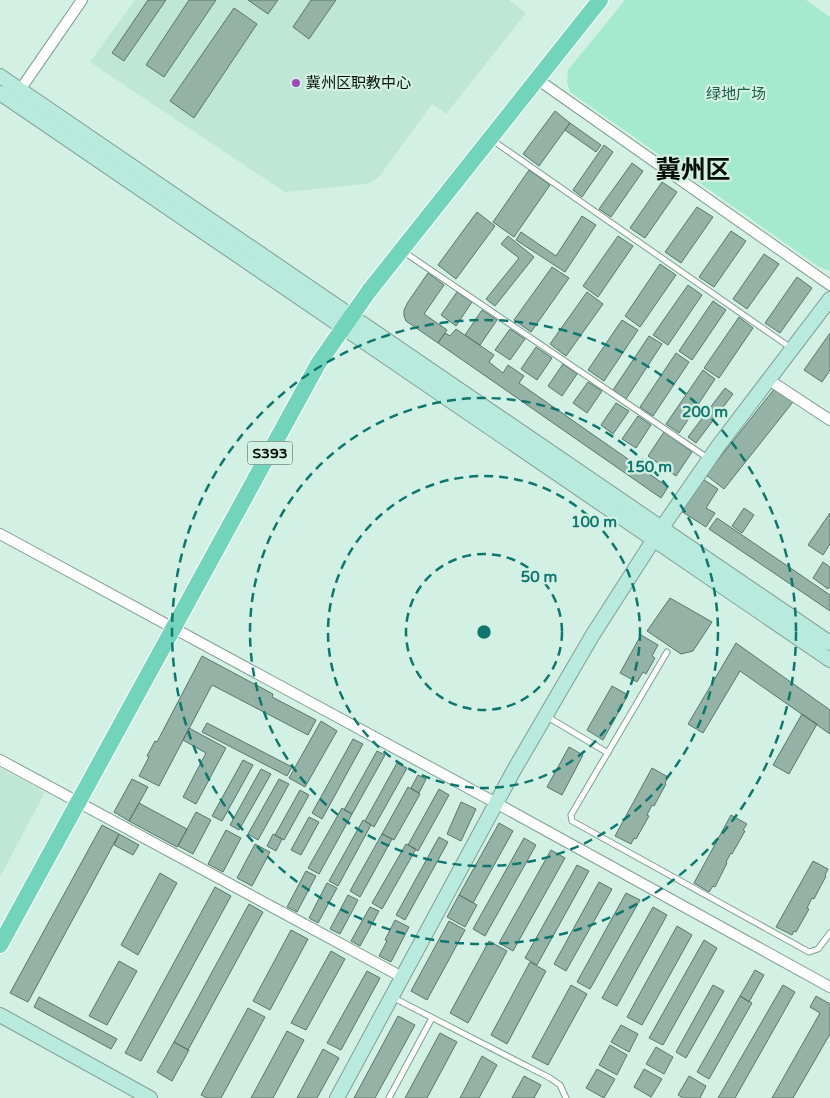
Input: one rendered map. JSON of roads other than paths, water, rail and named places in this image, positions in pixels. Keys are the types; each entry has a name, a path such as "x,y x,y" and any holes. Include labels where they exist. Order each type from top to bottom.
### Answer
{"main road":[{"name":"S393","path":"0,945 318,364 347,321 401,250 600,0"},
{"path":"0,76 347,321 658,534 830,660"},
{"path":"0,93 347,321"},
{"path":"337,1098 496,803 592,636 709,459 830,299"},
{"path":"658,534 830,643"},
{"path":"0,1015 150,1098"}],"street":[{"path":"20,90 82,0"},
{"path":"537,79 830,285"},
{"path":"769,380 830,420"},
{"path":"0,534 830,987"},
{"path":"0,760 402,977"}],"lane":[{"path":"490,138 792,349"},
{"path":"401,250 709,459"},
{"path":"667,652 571,815 572,822 808,952 818,949 830,933"},
{"path":"545,716 608,753"},
{"path":"392,997 550,1078 560,1085 566,1098"},
{"path":"389,1098 432,1018"}],"place":[{"name":"冀州区职教中心","path":"296,83"}],"district":[{"name":"冀州区","path":"693,169"}],"park label":[{"name":"绿地广场","path":"736,94"}]}
